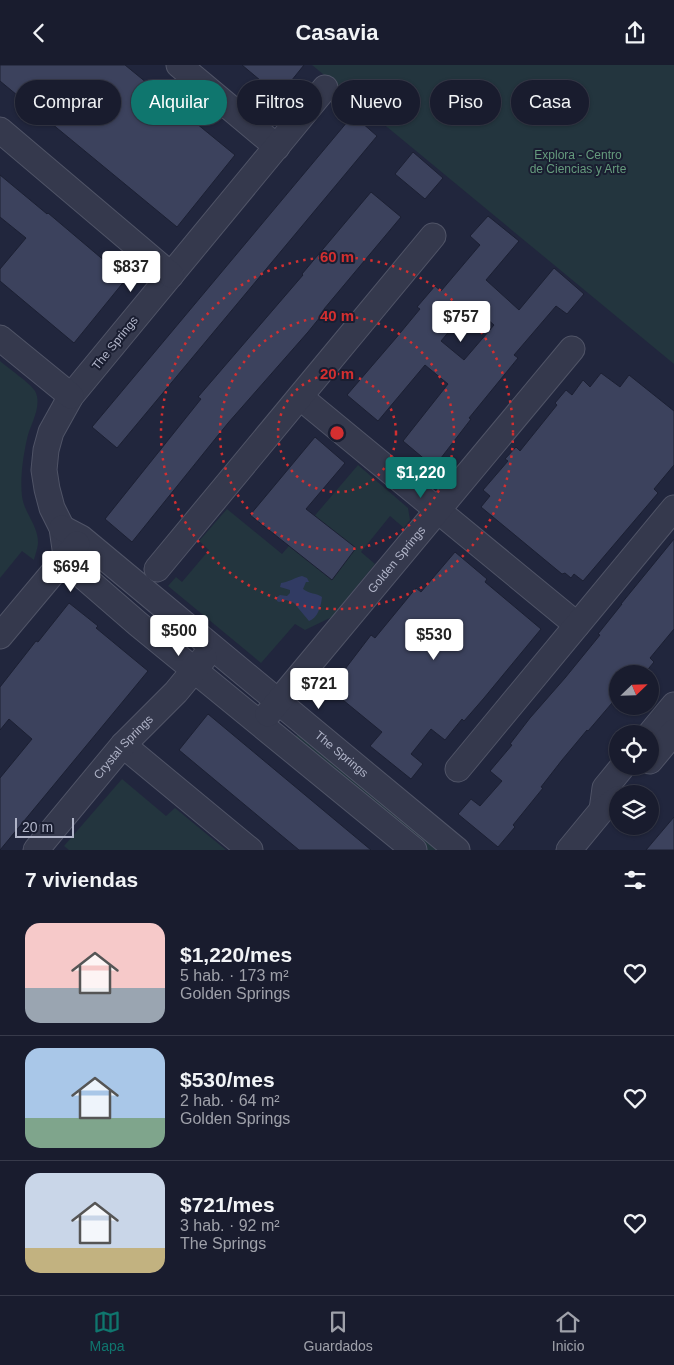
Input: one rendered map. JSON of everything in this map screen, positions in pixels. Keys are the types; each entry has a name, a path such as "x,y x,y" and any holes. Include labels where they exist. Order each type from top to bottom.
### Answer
{"street":[{"path":"179,65 276,147"},
{"name":"The Springs","path":"325,88 71,396 50,432 44,470 52,508 70,541 85,578 414,850"},
{"path":"0,130 171,275"},
{"path":"157,569 433,236"},
{"path":"0,338 71,396"},
{"name":"Golden Springs","path":"260,724 572,349"},
{"path":"300,397 577,625"},
{"path":"458,769 674,508"},
{"path":"0,636 70,541"},
{"name":"The Springs","path":"70,541 214,648 456,850"},
{"name":"Crystal Springs","path":"36,850 123,745 176,692 214,648"},
{"path":"657,725 674,705"},
{"path":"659,750 674,732"},
{"path":"123,745 250,850"},
{"path":"609,802 605,788 616,775"},
{"path":"630,785 638,775"},
{"path":"569,850 609,806"}],"green space":[{"name":"Explora - Centro de Ciencias y Arte","path":"312,65 674,65 674,364 385,125 420,125 420,80 332,80 332,82"},
{"path":"0,361 29,384 37,397 37,409 24,453 21,482 23,502 36,530 38,542 34,560 22,551 0,578"},
{"path":"358,465 408,508 410,520 404,528 390,516 361,552 375,564 332,617 305,630 295,624 261,663 168,586 176,577 182,582 209,550 199,541 227,509 282,554"},
{"path":"298,734 441,850 426,850 297,743 295,737"},
{"path":"122,779 166,816 175,808 226,850 69,850 64,846"}],"water":[{"path":"302,576 307,578 309,582 306,582 303,589 322,597 317,614 309,621 294,603 286,600 277,601 277,597 280,595 287,596 290,593 290,590 280,587 281,583"}],"building":[{"path":"0,65 125,65 143,80 131,80 131,125 198,125 235,155 177,227 53,125 121,125 121,80 15,80 15,93 0,81"},
{"path":"242,65 304,65 292,80 260,80"},
{"path":"345,125 364,125 377,136 117,448 92,427"},
{"path":"413,152 443,178 425,199 395,174"},
{"path":"0,175 126,279 74,343 0,281 0,269 26,238 0,217"},
{"path":"371,192 401,217 324,309 325,311 308,332 228,423 132,542 105,519 201,399 198,397 303,275"},
{"path":"488,216 519,241 486,280 519,310 554,268 584,294 567,314 556,306 514,355 518,358 469,418 471,419 434,467 403,441 448,384 425,365 378,421 347,395 420,309 417,307 435,286 441,291 480,245 470,236","holes":["471,305 494,325 464,360 441,341"]},
{"path":"601,373 620,387 629,375 674,411 674,465 654,489 658,493 583,581 574,574 571,578 565,573 562,574 481,507 490,496 483,490 508,461 505,459 516,447 520,451 557,405 555,403 566,390 572,395 583,380 590,387"},
{"path":"315,437 345,463 306,509 356,548 332,580 250,515"},
{"path":"674,539 674,629 650,658 654,662 652,665 609,665 609,706 562,760 541,787 543,788 513,825 515,827 498,847 458,814 471,799 480,806 502,781 490,771 512,745 510,744 530,718 600,635 598,634"},
{"path":"455,552 487,579 485,582 541,629 484,698 464,721 462,719 445,740 431,729 411,754 423,764 411,779 370,746 382,732 332,691 342,679 339,677 371,635 375,638 416,588 421,592"},
{"path":"69,603 148,671 0,850 0,778 32,739 9,719 0,730 0,687"},
{"path":"208,714 371,850 299,850 179,750"},
{"path":"674,817 674,850 646,850"}]}
